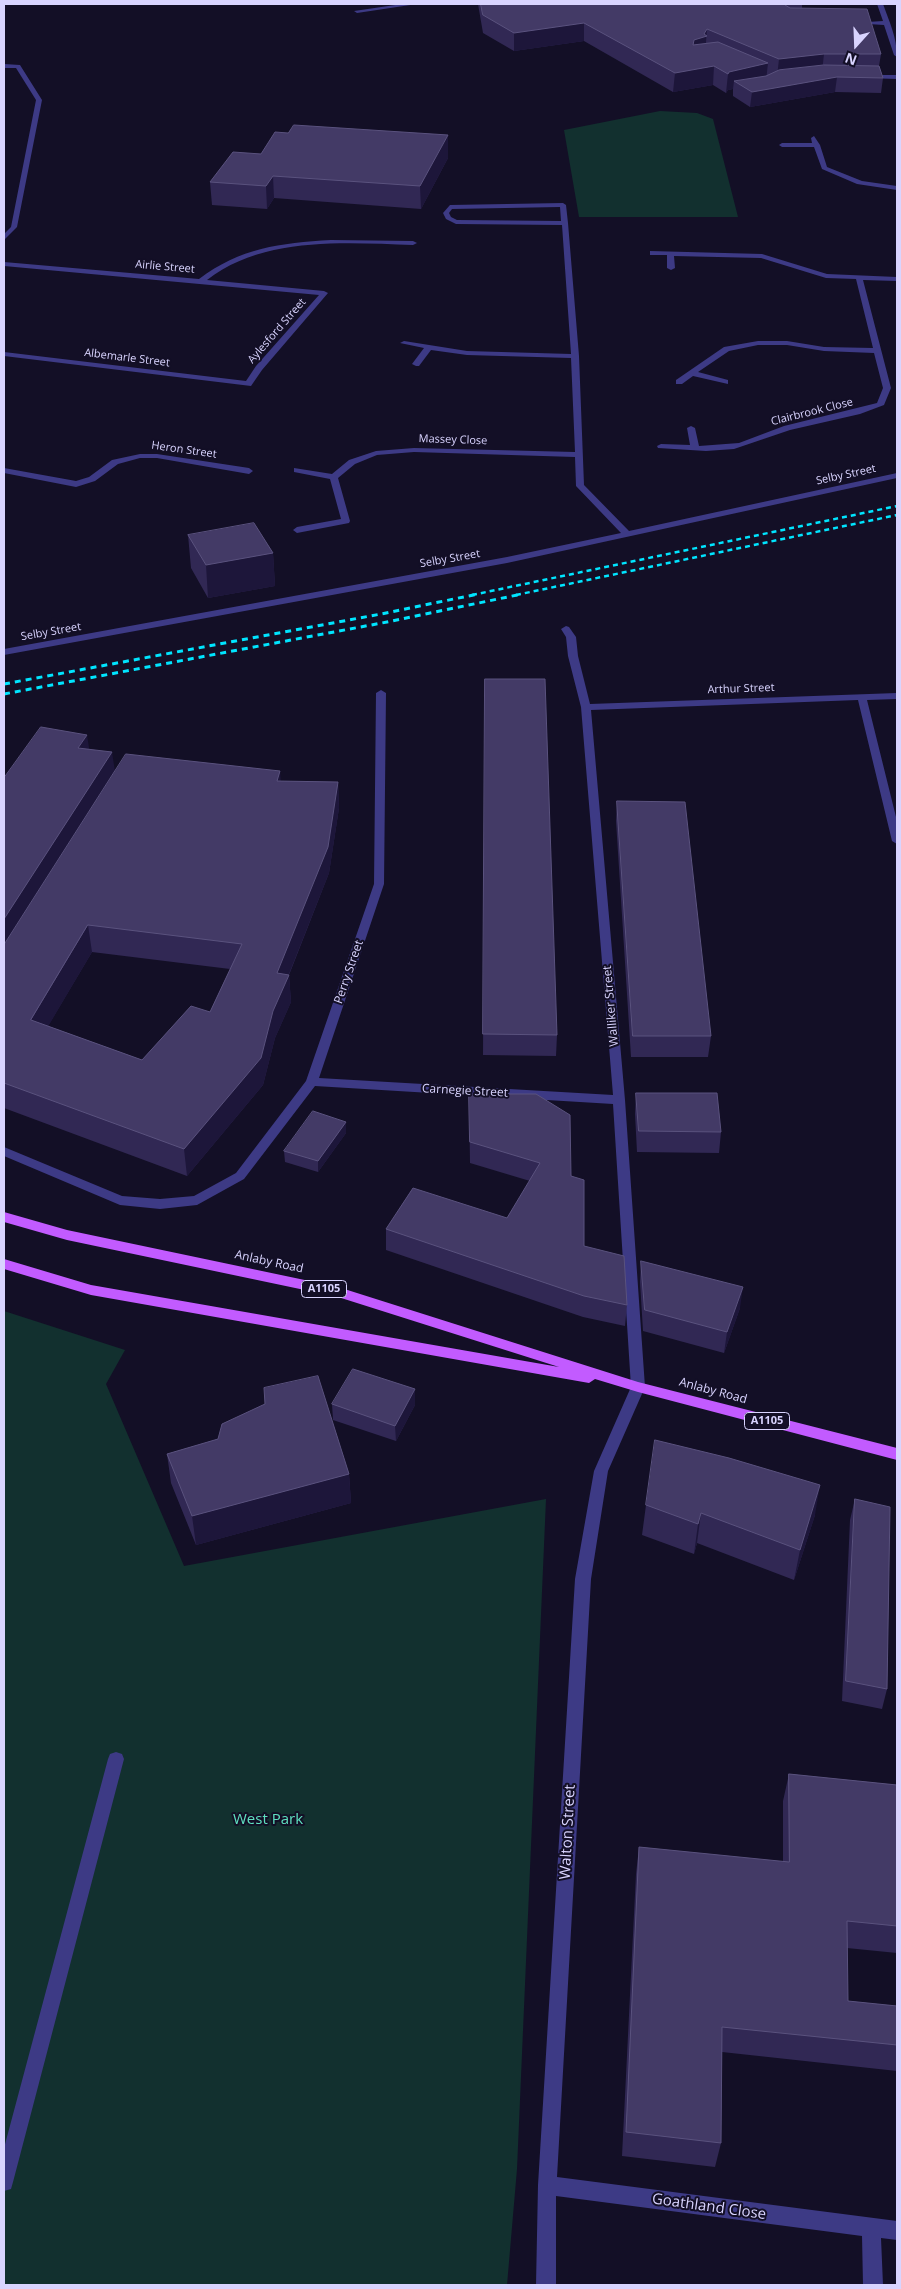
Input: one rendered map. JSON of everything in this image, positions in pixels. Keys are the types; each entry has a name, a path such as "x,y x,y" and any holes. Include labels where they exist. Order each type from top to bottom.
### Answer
{"main road":[{"name":"Anlaby Road","path":"4,1217 67,1235 338,1292 638,1387 897,1454"},
{"name":"Anlaby Road","path":"4,1264 91,1290 638,1387"}],"street":[{"path":"357,11 414,4"},
{"path":"880,4 888,23 897,55"},
{"path":"850,23 888,23"},
{"path":"4,66 18,66 39,100 14,228 4,238"},
{"path":"860,77 897,77"},
{"path":"782,145 816,142 824,168 857,182 883,188 897,188"},
{"path":"565,223 456,222 448,218 446,213 450,207 564,205 580,486 627,534"},
{"path":"200,282 223,264 287,246 340,241 413,242"},
{"path":"653,253 762,256 826,276 897,279"},
{"path":"670,254 672,268"},
{"name":"Airlie Street","path":"4,264 324,293"},
{"name":"Clairbrook Close","path":"661,446 733,447 762,440 772,432 857,413 880,405 887,388 859,278"},
{"name":"Aylesford Street","path":"248,384 259,368 324,293"},
{"path":"679,382 728,349 758,342 824,349 879,351"},
{"path":"404,343 468,353 574,356"},
{"path":"416,364 429,347"},
{"name":"Albemarle Street","path":"4,354 248,384"},
{"path":"691,373 725,382"},
{"path":"692,428 695,447"},
{"name":"Massey Close","path":"334,477 352,462 376,453 414,450 579,455"},
{"name":"Heron Street","path":"4,471 76,484 92,479 115,462 140,456 157,456 249,471"},
{"path":"297,470 334,477 340,507 346,521 297,530"},
{"name":"Selby Street","path":"4,652 506,560 897,476"},
{"name":"Walliker Street","path":"566,629 571,637 573,656 586,707 619,1100 638,1387"},
{"name":"Perry Street","path":"4,1151 120,1200 160,1204 197,1200 240,1176 312,1082 379,884 381,693"},
{"name":"Arthur Street","path":"586,707 897,696"},
{"path":"862,698 897,841"},
{"name":"Carnegie Street","path":"312,1082 619,1100"},
{"name":"Walton Street","path":"546,2285 548,2186 583,1579 601,1471 638,1387"},
{"path":"4,2182 116,1759"},
{"name":"Goathland Close","path":"548,2186 897,2231"},
{"path":"871,2228 873,2285"}],"green space":[{"path":"660,111 697,113 713,119 738,217 579,217 564,130"},
{"name":"West Park","path":"4,1311 125,1350 106,1384 184,1566 546,1499 517,2169 507,2285 4,2285"}],"building":[{"path":"481,4 786,4 790,8 867,9 881,54 824,54 779,59 707,29 704,34 707,36 694,40 693,45 718,42 768,63 729,72 728,74 714,66 675,73 584,23 514,33 483,15"},
{"path":"824,65 879,66 883,78 837,77 752,92 734,81 766,76 779,70"},
{"path":"294,125 448,135 420,186 273,176 266,186 210,182 233,152 261,154 275,132 288,133"},
{"path":"254,523 273,553 206,565 188,535"},
{"path":"485,679 545,679 557,1035 483,1034"},
{"path":"41,727 87,735 78,748 112,752 4,919 4,778"},
{"path":"126,754 280,771 277,781 338,782 328,847 277,973 289,975 273,1011 261,1058 184,1149 4,1083 4,945","holes":["88,925 242,944 210,1012 191,1006 142,1060 31,1020"]},
{"path":"617,801 685,802 711,1036 633,1036"},
{"path":"636,1093 717,1093 721,1132 639,1131"},
{"path":"469,1094 536,1094 570,1115 571,1176 584,1180 584,1246 624,1256 627,1305 584,1296 386,1229 413,1188 507,1218 540,1163 470,1142"},
{"path":"313,1111 346,1122 318,1161 284,1151"},
{"path":"641,1261 743,1287 727,1332 645,1310"},
{"path":"353,1369 415,1389 395,1426 332,1404"},
{"path":"318,1376 349,1474 192,1516 167,1454 218,1439 222,1424 265,1404 264,1388"},
{"path":"655,1440 729,1458 820,1485 800,1550 701,1513 698,1524 646,1505"},
{"path":"855,1499 890,1507 887,1689 846,1681"},
{"path":"789,1774 897,1785 897,1926 847,1921 848,2001 897,2006 897,2045 722,2027 721,2143 626,2132 639,1847 789,1862"}],"railway":[{"path":"472,595 897,506"},
{"path":"516,595 897,515"},
{"path":"4,684 381,614 478,594"},
{"path":"4,694 387,622 522,594"}]}
